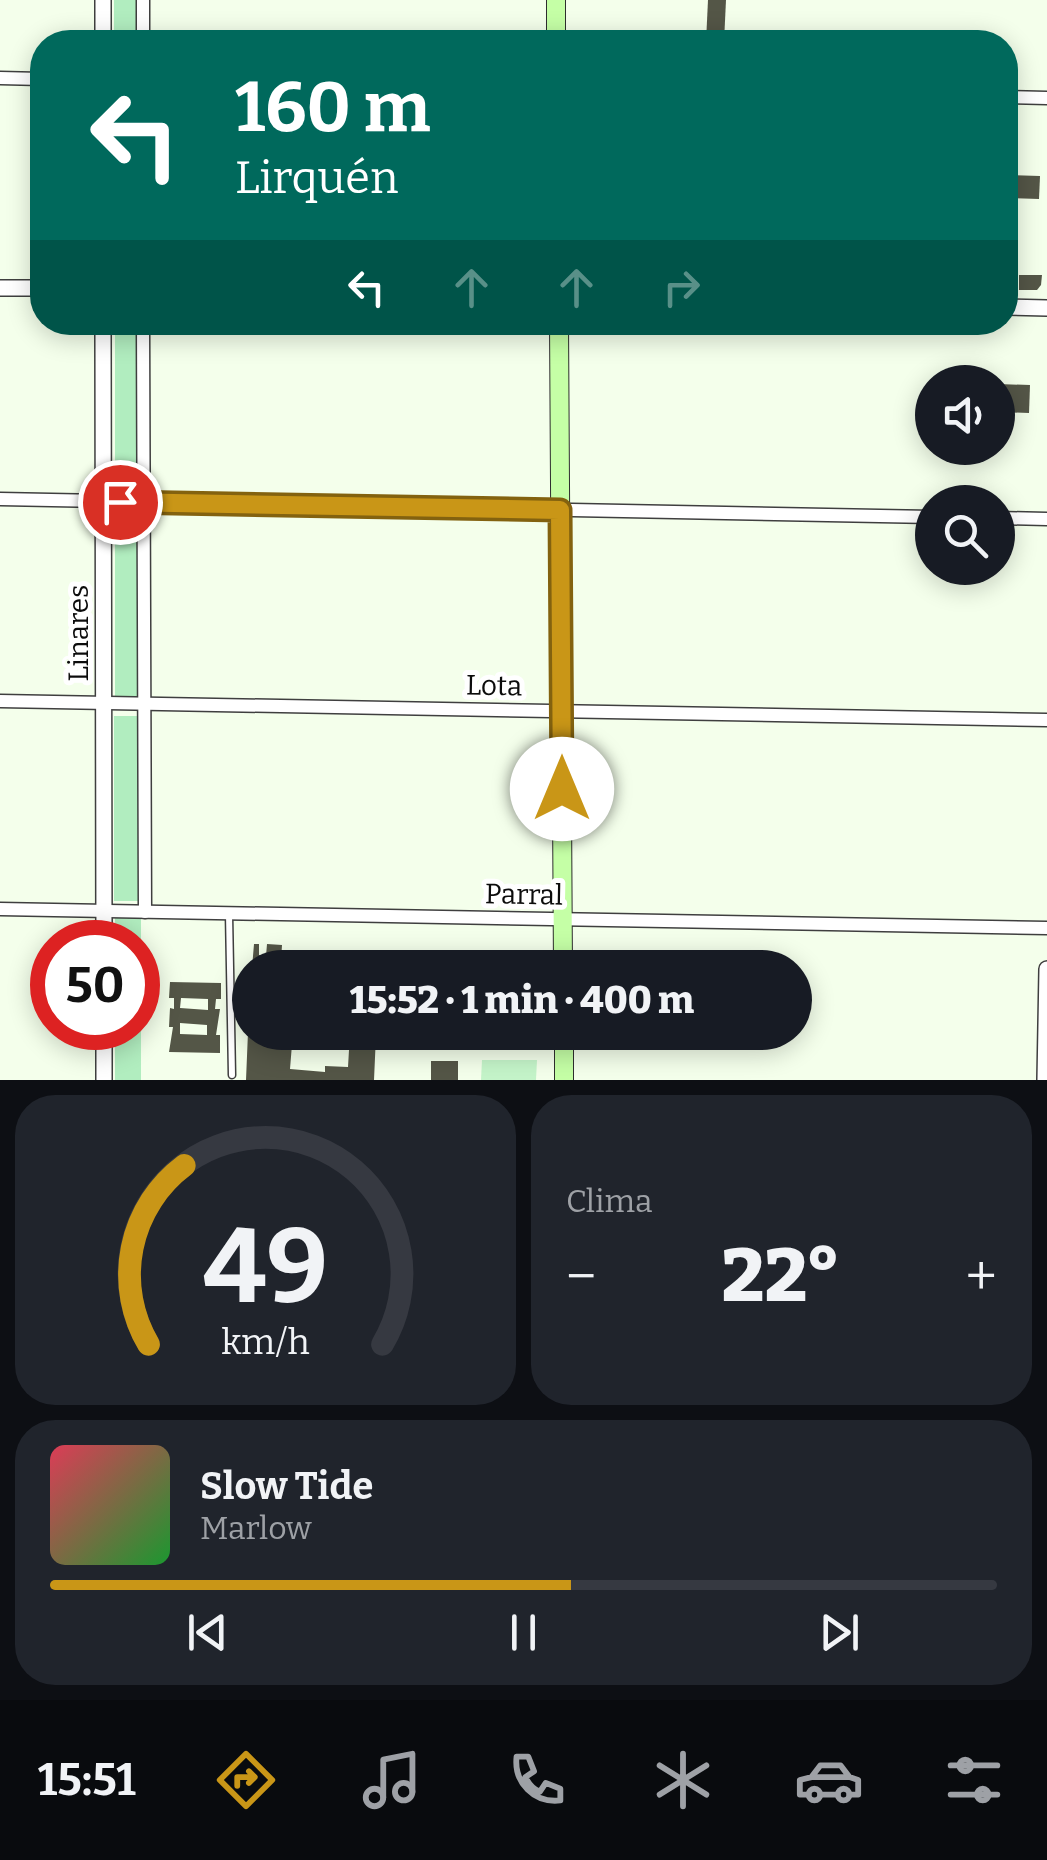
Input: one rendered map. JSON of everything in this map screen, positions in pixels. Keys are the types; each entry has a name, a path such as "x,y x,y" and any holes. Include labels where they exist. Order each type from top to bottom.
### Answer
{"main road":[{"path":"556,0 556,30"},
{"path":"558,335 564,950"},
{"path":"564,1050 564,1080"}],"street":[{"path":"103,0 103,30"},
{"path":"142,0 143,30"},
{"path":"0,78 30,79"},
{"path":"1018,97 1047,98"},
{"path":"0,288 30,288"},
{"path":"1018,307 1047,308"},
{"name":"Linares","path":"103,335 104,920"},
{"path":"143,335 144,912"},
{"path":"0,499 915,516"},
{"path":"1015,518 1047,519"},
{"name":"Lota","path":"0,701 1047,720"},
{"name":"Parral","path":"0,909 1047,928"},
{"path":"1045,1080 1047,969"},
{"path":"104,1050 104,1080"}],"lane":[{"path":"229,914 232,1075"}],"green space":[{"path":"114,0 140,0 140,30 114,30"},
{"path":"115,335 141,335 141,491 115,491"},
{"path":"115,513 141,513 142,698 115,698"},
{"path":"114,716 140,716 140,901 114,901"},
{"path":"115,1050 141,1050 141,1080 115,1080"},
{"path":"482,1060 537,1060 536,1080 481,1080"}],"building":[{"path":"708,0 726,0 725,30 707,30"},
{"path":"1018,175 1040,176 1039,199 1018,198"},
{"path":"1019,275 1042,275 1041,285 1037,290 1019,290"},
{"path":"1015,385 1030,385 1029,413 1015,413"},
{"path":"267,944 282,945 282,950 266,950"},
{"path":"170,982 221,983 221,999 216,999 215,1009 220,1009 216,1035 220,1035 220,1053 169,1052 173,1027 169,1027 170,1008 174,1009 174,998 169,998","holes":["181,998 208,999 208,1010 180,1008","180,1023 207,1025 207,1035 180,1034"]},
{"path":"247,1050 292,1050 290,1069 325,1072 325,1066 348,1067 349,1050 375,1050 374,1080 246,1080"},
{"path":"431,1061 458,1061 458,1080 431,1080"}],"route":[{"path":"120,502 560,510 562,789"}]}
